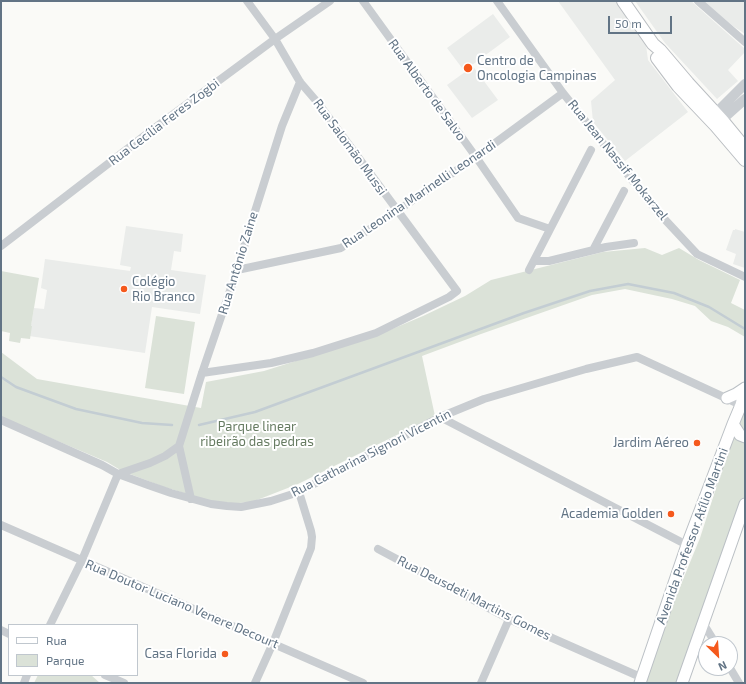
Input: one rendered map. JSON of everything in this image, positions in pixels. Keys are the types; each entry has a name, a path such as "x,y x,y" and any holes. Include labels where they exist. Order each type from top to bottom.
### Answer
{"main road":[{"path":"623,1 653,44 655,55 678,86 745,148"},
{"path":"715,120 745,160"},
{"path":"727,398 745,388"},
{"name":"Avenida Professor Atílio Martini","path":"638,679 733,424 743,406 745,388"},
{"path":"733,424 740,435 745,437"},
{"path":"682,683 745,504"}],"street":[{"name":"Rua Salomão Mussi","path":"202,373 271,363 313,353 362,338 376,333 449,297 457,291 318,103 300,82 275,39 247,1"},
{"name":"Rua Cecília Feres Zogbi","path":"1,246 152,130 275,39 330,1"},
{"name":"Rua Alberto de Salvo","path":"363,1 476,157 518,218 550,229"},
{"name":"Rua Jean Nassif Mokarzel","path":"497,1 563,93 652,206 696,254 745,278"},
{"path":"698,1 745,42"},
{"name":"Rua Antônio Zaine","path":"179,446 237,270 282,126 300,82"},
{"path":"715,120 745,84"},
{"name":"Rua Leonina Marinelli Leonardi","path":"237,270 340,248 476,157 563,93"},
{"path":"715,120 745,99"},
{"path":"529,270 591,150"},
{"path":"593,250 624,191"},
{"path":"534,261 549,261 606,246 634,243"},
{"name":"Rua Catharina Signori Vicentin","path":"1,420 102,464 118,474 171,493 211,504 241,506 271,501 299,492 440,417 484,399 586,368 637,357 743,406"},
{"path":"440,417 687,545"},
{"path":"50,624 82,560 118,474 155,461 179,446 191,499"},
{"path":"255,683 311,548 311,531 299,492"},
{"name":"Rua Doutor Luciano Venere Decourt","path":"1,526 363,683"},
{"name":"Rua Deusdeti Martins Gomes","path":"378,549 509,619 638,679"},
{"path":"481,683 509,619"},
{"path":"704,623 711,636"},
{"path":"108,676 124,683"}],"shaded area":[{"path":"558,1 617,1 646,45 648,60 688,112 625,161 593,122 591,101 615,80"},
{"path":"635,1 691,1 745,49 745,52 728,70 738,81 717,99 665,43"},
{"path":"703,1 745,1 745,34 733,26"},
{"name":"Centro de Oncologia Campinas","path":"493,14 510,37 472,65 498,100 472,118 447,85 465,72 447,48"},
{"name":"Colégio Rio Branco","path":"126,226 183,234 181,252 174,251 171,270 206,275 200,314 152,307 145,353 29,336 34,308 44,309 47,290 41,288 45,259 130,271 131,267 120,265"},
{"path":"735,229 745,232 745,268 733,264 736,254 726,250 733,230"}],"green space":[{"name":"Parque linear ribeirão das pedras","path":"645,248 662,255 679,248 699,260 740,280 731,303 745,310 745,337 728,327 711,321 695,306 672,299 625,289 592,295 422,356 435,416 298,484 252,502 227,504 211,501 164,487 122,471 107,462 1,417 1,352 37,379 201,408 206,382 264,371 378,335 465,296 491,280 603,252"},
{"path":"1,271 39,278 30,339 21,338 20,343 9,341 10,333 1,331"},
{"path":"156,316 195,322 184,394 145,388"},
{"path":"745,398 745,500 681,683 645,683 671,609 700,538"},
{"path":"38,676 92,676 100,683 34,683"}],"waterway":[{"path":"199,425 255,412 524,313 590,291 628,284 674,293 709,307 745,329"},
{"path":"1,377 16,387 76,409 142,423 172,425"}],"place":[{"name":"Centro de Oncologia Campinas","path":"468,68"},
{"name":"Colégio Rio Branco","path":"124,289"},
{"name":"Jardim Aéreo","path":"697,443"},
{"name":"Academia Golden","path":"671,514"},
{"name":"Casa Florida","path":"225,654"}]}
